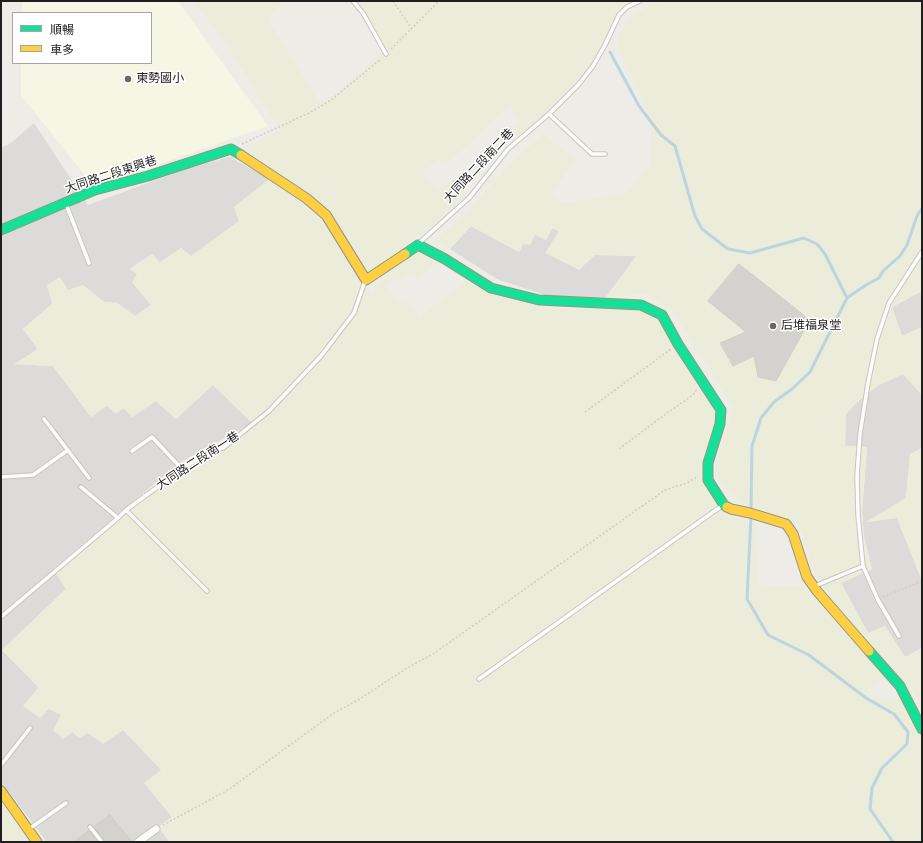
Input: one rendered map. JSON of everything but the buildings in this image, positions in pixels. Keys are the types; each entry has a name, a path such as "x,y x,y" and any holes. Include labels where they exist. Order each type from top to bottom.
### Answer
{"street":[{"name":"大同路二段東興巷","path":"1,230 95,190 148,176 231,149"},
{"path":"231,149 306,198 326,215 366,280"},
{"path":"418,245 491,288 539,300 641,305 662,315 678,344 721,410 720,424 708,463 708,480 724,505 731,509 786,524 793,534 807,578 900,686 922,729"},
{"name":"大同路二段南二巷","path":"366,280 418,245"},
{"path":"1,791 37,842"},
{"path":"138,842 156,829"}],"lane":[{"path":"353,1 363,13 370,28 386,54"},
{"name":"大同路二段南二巷","path":"418,245 470,198 508,148 549,114 579,84 593,66 619,15 627,8 640,1"},
{"path":"549,114 592,154 605,154"},
{"path":"66,203 89,263"},
{"path":"900,636 878,600 863,566 858,515 857,476 860,434 868,382 877,339 889,303 922,252"},
{"name":"大同路二段南一巷","path":"1,617 126,510 182,469 203,456 223,448 274,406 321,356 354,313 366,280"},
{"path":"44,419 89,478"},
{"path":"132,451 152,437 182,469"},
{"path":"1,477 33,475 68,450"},
{"path":"81,487 118,518"},
{"path":"479,679 724,505"},
{"path":"126,510 207,591"},
{"path":"814,587 863,566"},
{"path":"1,765 30,728"},
{"path":"28,829 66,804"},
{"path":"90,827 102,842"}],"path":[{"path":"393,1 412,29"},
{"path":"231,149 309,113 331,100 386,54 439,1"},
{"path":"585,412 678,344"},
{"path":"620,449 693,395 702,380"},
{"path":"156,829 234,786 334,713 358,700 407,668 432,654 665,490 687,483 708,470"},
{"path":"878,600 922,580"}],"shaded area":[{"name":"東勢國小","path":"22,1 178,1 268,126 94,187 21,95 21,64 152,64 152,12 22,12"},
{"path":"193,1 282,1 268,20 320,103 338,94 382,52 365,18 351,1 640,1 623,11 586,78 556,109 521,140 512,130 520,122 510,105 447,164 438,159 422,173 438,191 454,178 466,195 429,229 369,272 345,233 325,208 245,148 280,130 224,40"},
{"path":"660,1 922,1 922,291 892,307 902,336 922,327 922,395 903,374 879,385 857,402 846,414 845,446 867,447 862,512 864,537 872,569 841,583 868,633 885,626 905,657 922,648 922,713 913,691 865,638 828,593 813,571 803,535 797,524 746,504 729,491 720,481 717,466 733,407 672,309 645,294 606,297 636,256 595,255 579,270 545,253 559,231 553,228 546,240 535,235 530,245 523,244 519,252 471,226 450,249 435,240 463,216 510,164 543,134 576,159 552,193 561,203 625,194 650,166 652,119 618,46 619,36 626,22 635,14","holes":["739,264 810,320 776,381 758,377 754,356 733,366 720,343 746,332 709,301"]},
{"path":"34,123 88,205 189,168 230,157 269,179 239,221 191,256 181,248 160,263 130,269 138,274 132,282 151,305 135,316 117,303 104,302 83,285 52,304 23,329 38,349 15,364 53,366 91,417 107,405 124,408 132,417 156,401 176,419 213,385 253,423 179,463 54,569 66,589 2,650 39,688 23,706 49,709 61,715 62,739 72,732 88,733 103,743 123,730 162,770 145,783 172,817 158,827 170,842 46,842 9,792 1,802 1,148 12,142"},
{"path":"269,179 303,204 321,221 371,294 401,261 416,253 426,256 437,263 417,278 411,272 399,281 394,278 386,285 400,303 407,300 420,316 468,281 486,293 548,309 637,310 652,314 660,319 716,411 716,425 704,454 703,472 710,493 727,516 755,524 759,585 798,586 809,589 885,678 866,691 872,699 901,699 922,741 922,842 170,842 158,827 172,817 144,783 161,770 123,730 103,744 88,733 79,738 72,732 63,739 53,730 61,715 49,709 40,718 23,706 39,687 2,650 66,589 53,569 179,463 252,423 213,385 176,419 156,401 132,417 124,408 116,414 107,406 91,417 53,366 14,364 38,349 23,329 52,304 47,285 60,277 68,290 83,285 104,302 117,303 135,316 151,305 132,282 137,274 129,269 152,254 160,262 181,248 191,256 239,222 234,207"},
{"path":"471,226 519,252 523,244 535,235 553,228 595,255 637,256 606,297 573,298 545,295 497,279 450,249"},
{"path":"922,291 922,327 902,336 892,307"},
{"path":"903,374 922,395 922,448 910,454 906,498 867,522 897,518 922,581 922,648 905,657 885,626 868,633 841,583 872,569 864,537 862,512 867,447 845,446 846,414 857,402 879,385"},
{"path":"922,448 922,581 897,518 866,522 906,498 910,454"},
{"path":"9,792 46,842 1,842 1,802"}],"waterway":[{"path":"610,52 639,106 661,135 675,146 695,216 702,229 728,249 750,253 804,238 817,244 825,254 847,298"},
{"path":"751,510 752,446 761,418 774,402 792,389 810,372 847,298 879,278 883,271 900,256 907,245 917,216 922,208"},
{"path":"751,516 747,599 768,635 809,655 866,698 894,714 908,732 907,744 882,768 872,788 870,809 893,842"}],"traffic: fast":[{"path":"1,230 95,190 148,176 231,149 241,155"},
{"path":"405,254 418,245 445,259 491,288 539,300 641,305 662,315 678,344 721,410 720,424 708,463 708,480 724,505 727,507"},
{"path":"869,651 900,686 922,729"}],"traffic: slow":[{"path":"241,155 306,198 326,215 366,280 405,254"},
{"path":"727,507 786,524 793,534 807,577 817,591 869,651"},
{"path":"1,791 37,842"}],"place":[{"name":"東勢國小","path":"128,79"},
{"name":"后堆福泉堂","path":"773,326"}]}
